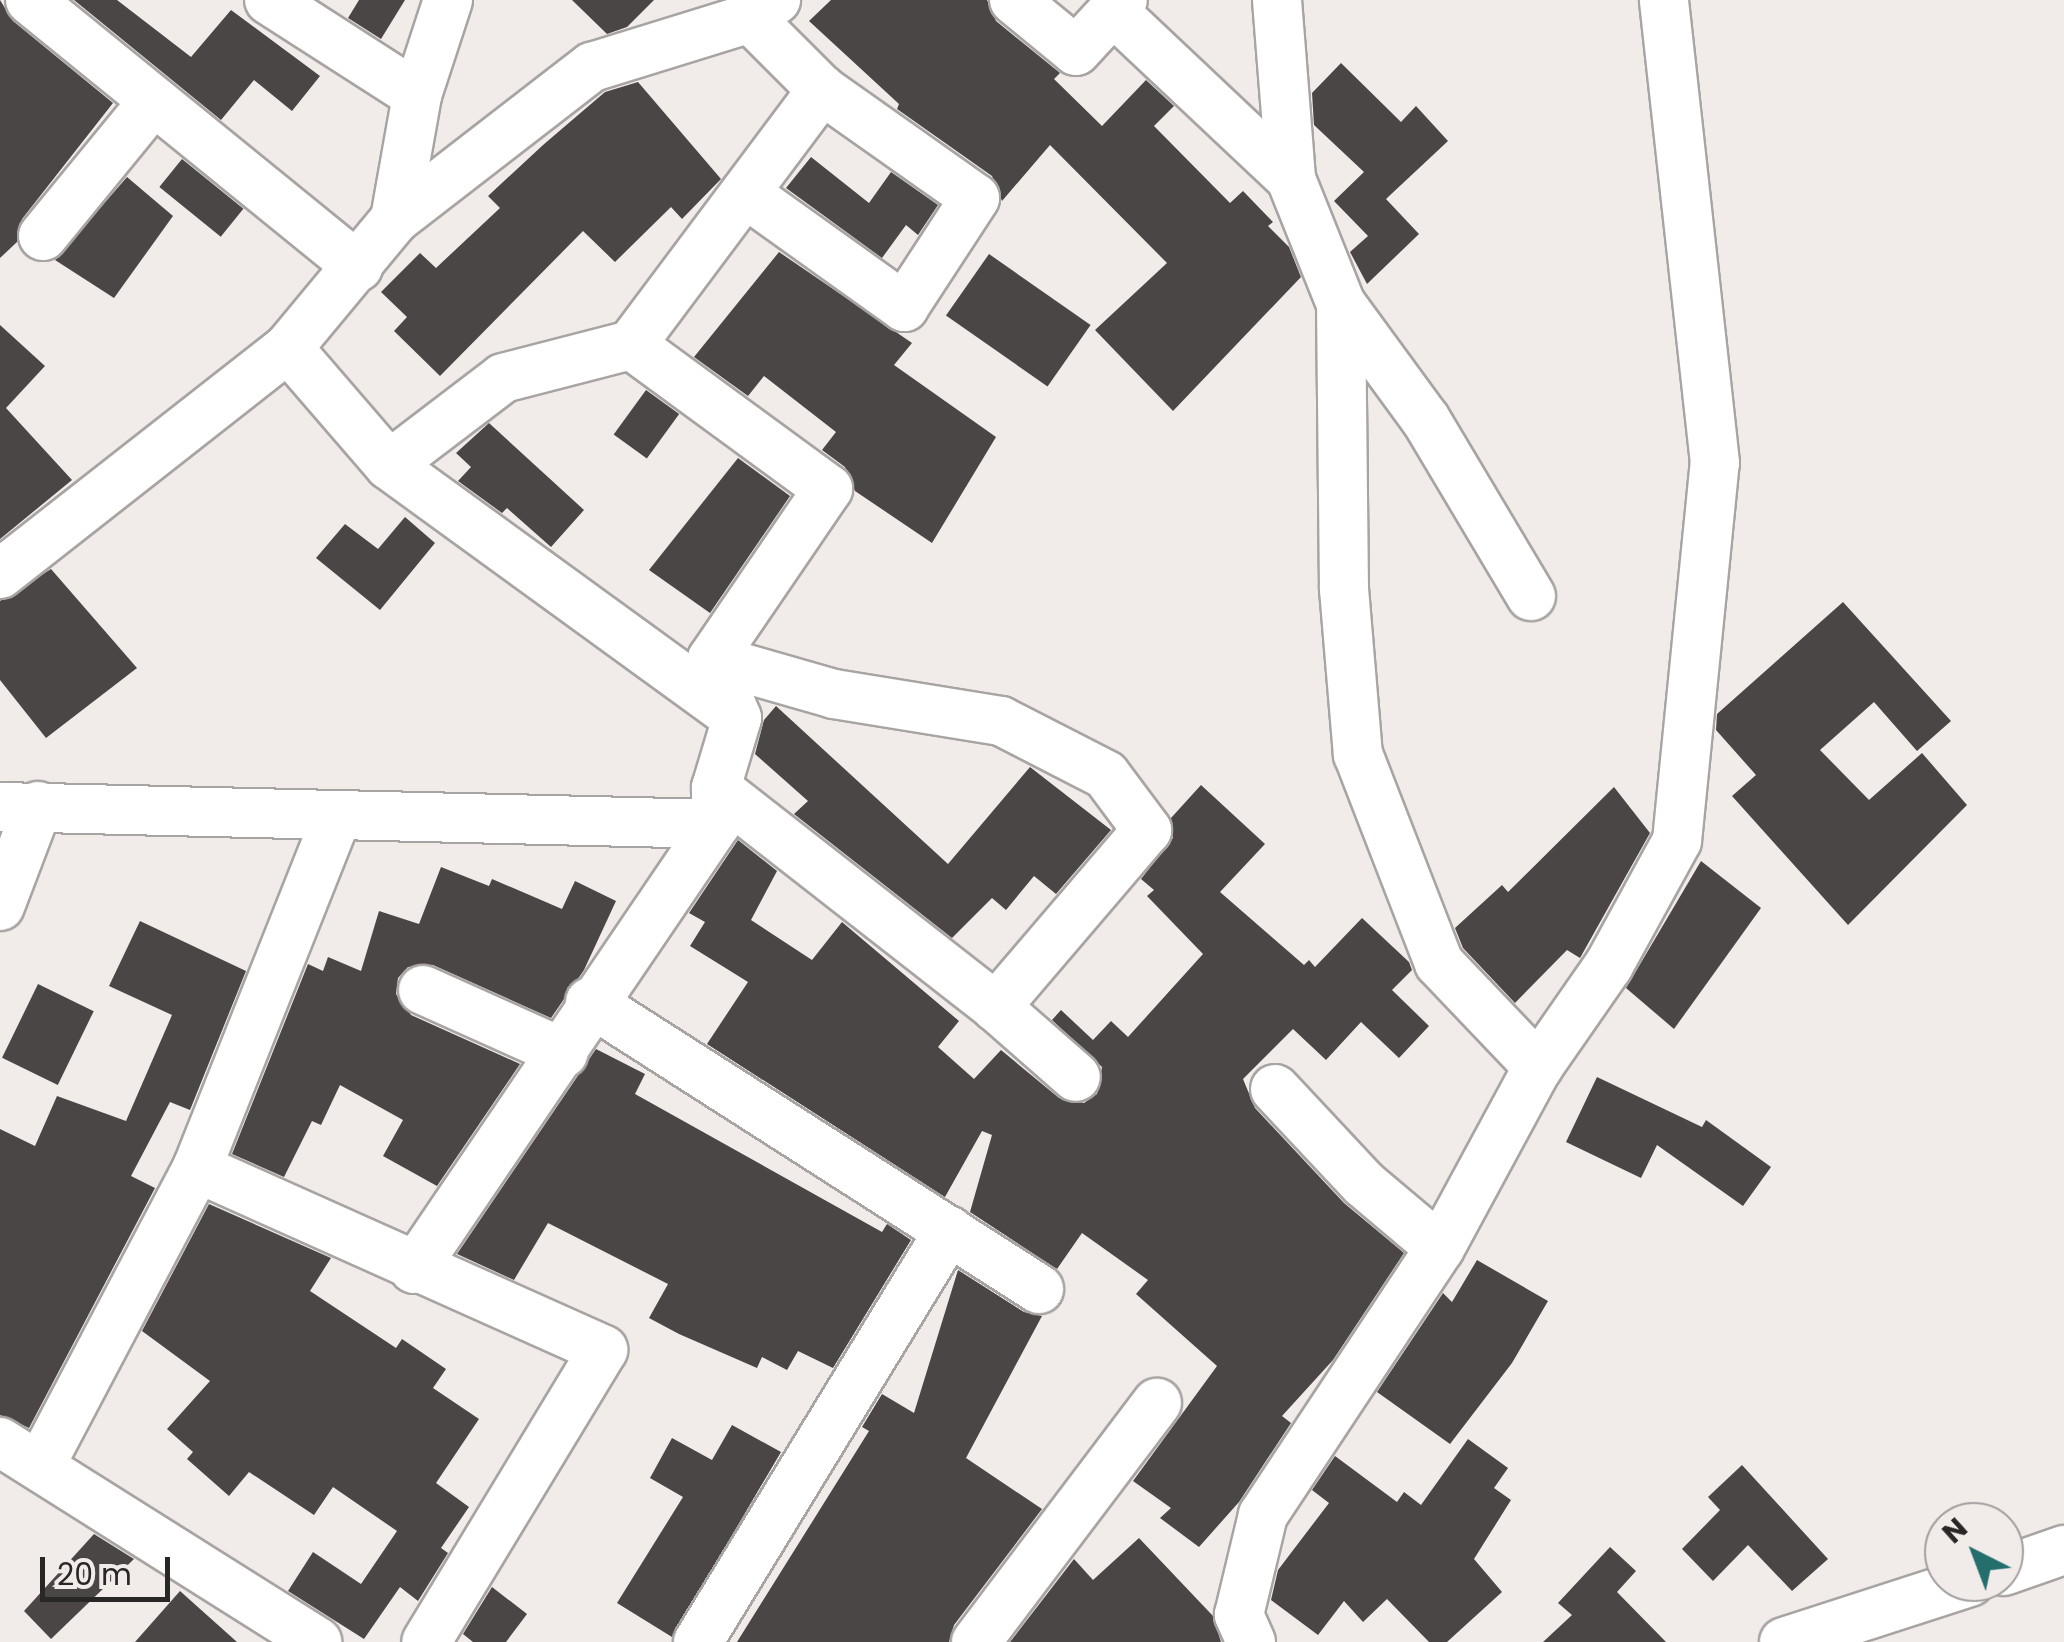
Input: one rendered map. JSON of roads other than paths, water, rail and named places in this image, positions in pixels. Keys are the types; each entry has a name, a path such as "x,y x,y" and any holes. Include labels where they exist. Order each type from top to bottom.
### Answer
{"street":[{"path":"30,0 152,103 358,266"},
{"path":"269,0 417,95"},
{"path":"395,219 417,95 448,0"},
{"path":"1014,0 1076,51 1118,6 1291,179"},
{"path":"1278,0 1291,179 1341,304 1426,420 1532,596"},
{"path":"1251,1642 1239,1616 1262,1515 1323,1433 1440,1248 1538,1067 1609,965 1677,840 1715,463 1664,0"},
{"path":"0,574 288,348 395,219 592,67 763,9 822,90 975,198 904,307 745,193"},
{"path":"389,465 503,378 631,345 822,90"},
{"path":"43,236 152,103"},
{"path":"1341,304 1344,590 1358,754 1439,962 1538,1067"},
{"path":"631,345 828,489 712,659"},
{"path":"288,348 389,465 737,718"},
{"path":"414,1270 563,1053 590,1002 716,806 737,718 712,659"},
{"path":"712,659 834,694 1000,721 1106,774 1146,830 996,1007"},
{"path":"0,906 19,806 336,819 716,806 996,1007 1076,1077"},
{"path":"317,1642 20,1453 197,1168 336,819"},
{"path":"422,990 563,1053"},
{"path":"590,1002 1040,1290"},
{"path":"1275,1089 1364,1184 1440,1248"},
{"path":"197,1168 414,1270 604,1350 426,1642"},
{"path":"698,1642 949,1231"},
{"path":"976,1642 1157,1404"},
{"path":"2024,1564 2064,1550"},
{"path":"1784,1642 1924,1597"}]}
